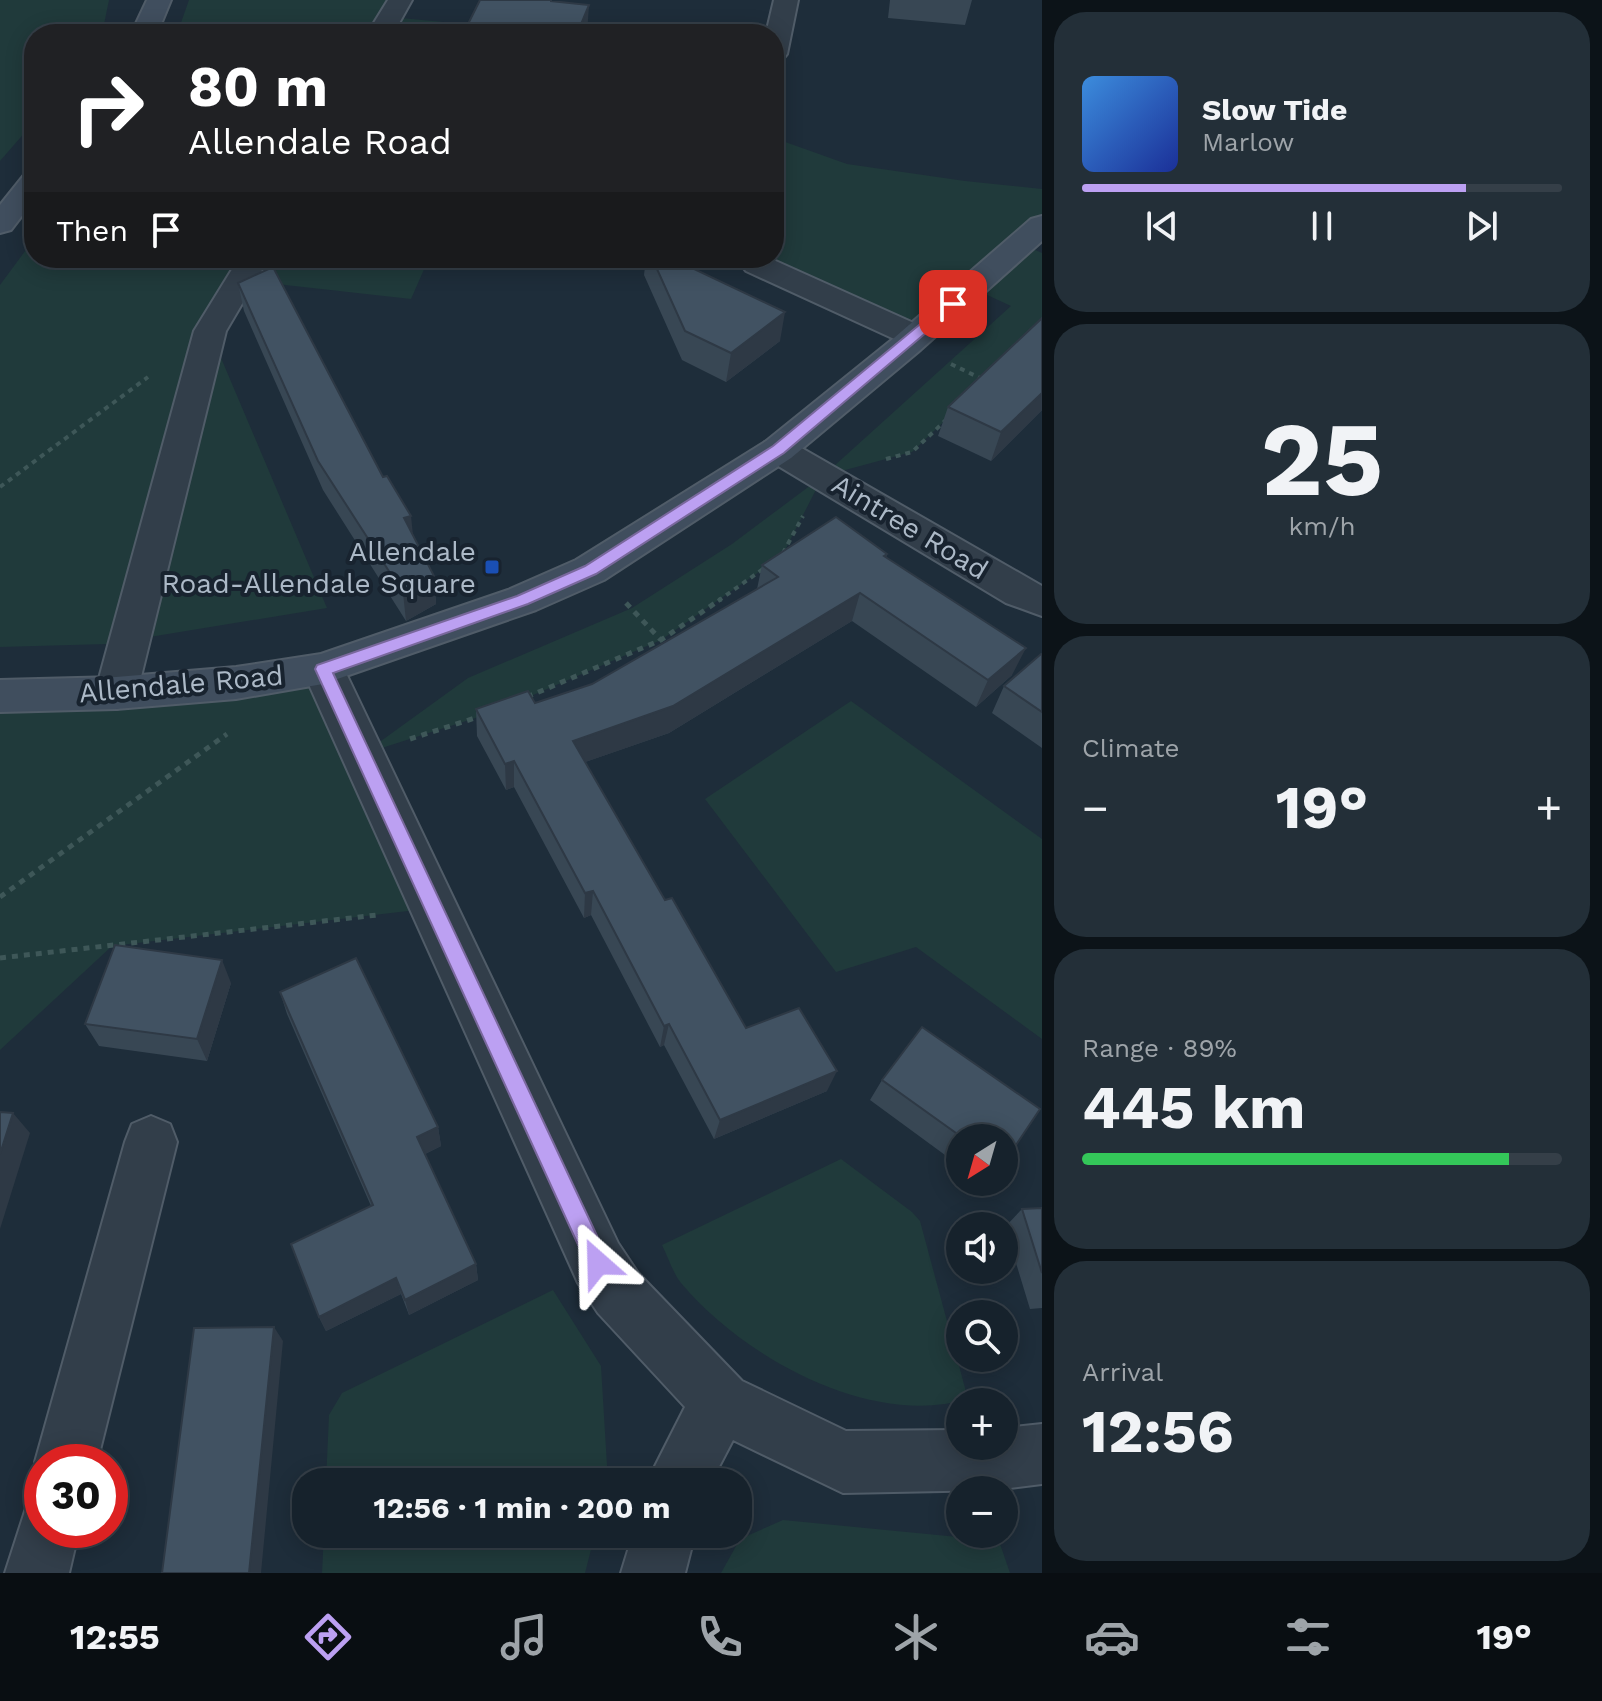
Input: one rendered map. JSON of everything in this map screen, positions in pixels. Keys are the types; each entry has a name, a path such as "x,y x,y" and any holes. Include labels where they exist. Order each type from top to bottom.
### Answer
{"street":[{"path":"148,24 159,0"},
{"path":"386,24 400,0"},
{"path":"781,24 786,0"},
{"path":"0,224 24,194"},
{"name":"Allendale Road","path":"0,696 116,693 236,683 323,669 522,600 590,570 778,450 1042,225"},
{"path":"116,693 210,331 248,268"},
{"path":"766,268 915,336"},
{"name":"Aintree Road","path":"778,450 1020,593 1042,602"},
{"path":"323,669 598,1263 618,1293 721,1402 843,1462 990,1460 1042,1454"},
{"path":"71,1444 151,1142"},
{"path":"686,1468 721,1402"},
{"path":"37,1573 43,1548"},
{"path":"653,1573 660,1548"}],"path":[{"path":"0,487 210,331"},
{"path":"976,391 986,381"},
{"path":"782,556 823,476 912,452 955,411"},
{"path":"519,701 661,640 770,564"},
{"path":"0,897 230,732 236,683"},
{"path":"362,754 491,713"},
{"path":"0,958 433,908"}],"green space":[{"path":"0,0 109,0 104,24 24,24 24,133 0,161"},
{"path":"189,0 400,0 390,17 464,24 181,24"},
{"path":"784,142 847,164 1042,189 1042,225 1021,244 1042,253 1042,328 912,452 823,476 1011,306 972,288 915,336 772,268 784,268"},
{"path":"24,253 24,268 246,268 210,332 327,608 107,644 0,647 0,285"},
{"path":"248,268 425,268 411,299 241,280"},
{"path":"823,476 782,556 661,640 491,713 363,754 468,678 632,608 732,544"},
{"path":"323,669 433,908 112,946 0,1050 0,696"},
{"path":"851,701 1042,839 1042,1039 916,947 836,972 705,799"},
{"path":"841,1159 920,1221 946,1317 946,1372 961,1372 965,1388 946,1388 946,1402 891,1404 850,1395 811,1380 773,1360 707,1310 681,1283 662,1245"},
{"path":"553,1290 601,1366 607,1468 327,1468 329,1415 342,1393"},
{"path":"783,1520 946,1536 946,1548 1001,1548 1010,1573 721,1573 735,1548 752,1548 752,1534"},
{"path":"323,1548 591,1548 585,1573 322,1573"}],"building":[{"path":"480,0 551,0 589,5 581,24 468,24"},
{"path":"274,268 383,477 387,476 411,516 404,518 434,576 403,593 318,461 238,283"},
{"path":"657,268 692,268 785,312 731,353 685,331"},
{"path":"1042,318 1042,393 1001,432 948,407"},
{"path":"836,517 887,554 884,556 1026,648 988,680 860,593 673,706 573,741 665,900 672,898 746,1028 799,1008 837,1071 720,1120 669,1024 664,1026 593,891 585,893 514,761 505,764 476,709 528,691 535,703 592,684 778,577 762,565"},
{"path":"1042,655 1042,712 1004,686"},
{"path":"115,945 222,960 197,1039 85,1024"},
{"path":"356,958 438,1127 417,1137 476,1264 405,1300 396,1278 319,1317 291,1244 373,1205 280,992"},
{"path":"922,1027 1040,1109 1018,1142 1018,1124 946,1126 882,1080"},
{"path":"0,1112 13,1113 0,1154"},
{"path":"1042,1208 1042,1273 1022,1209"},
{"path":"274,1327 249,1573 162,1573 194,1328"}],"place":[{"name":"Allendale Road-Allendale Square","path":"492,567"}],"route":[{"path":"598,1263 323,669 522,600 590,570 778,450 953,304"}]}
